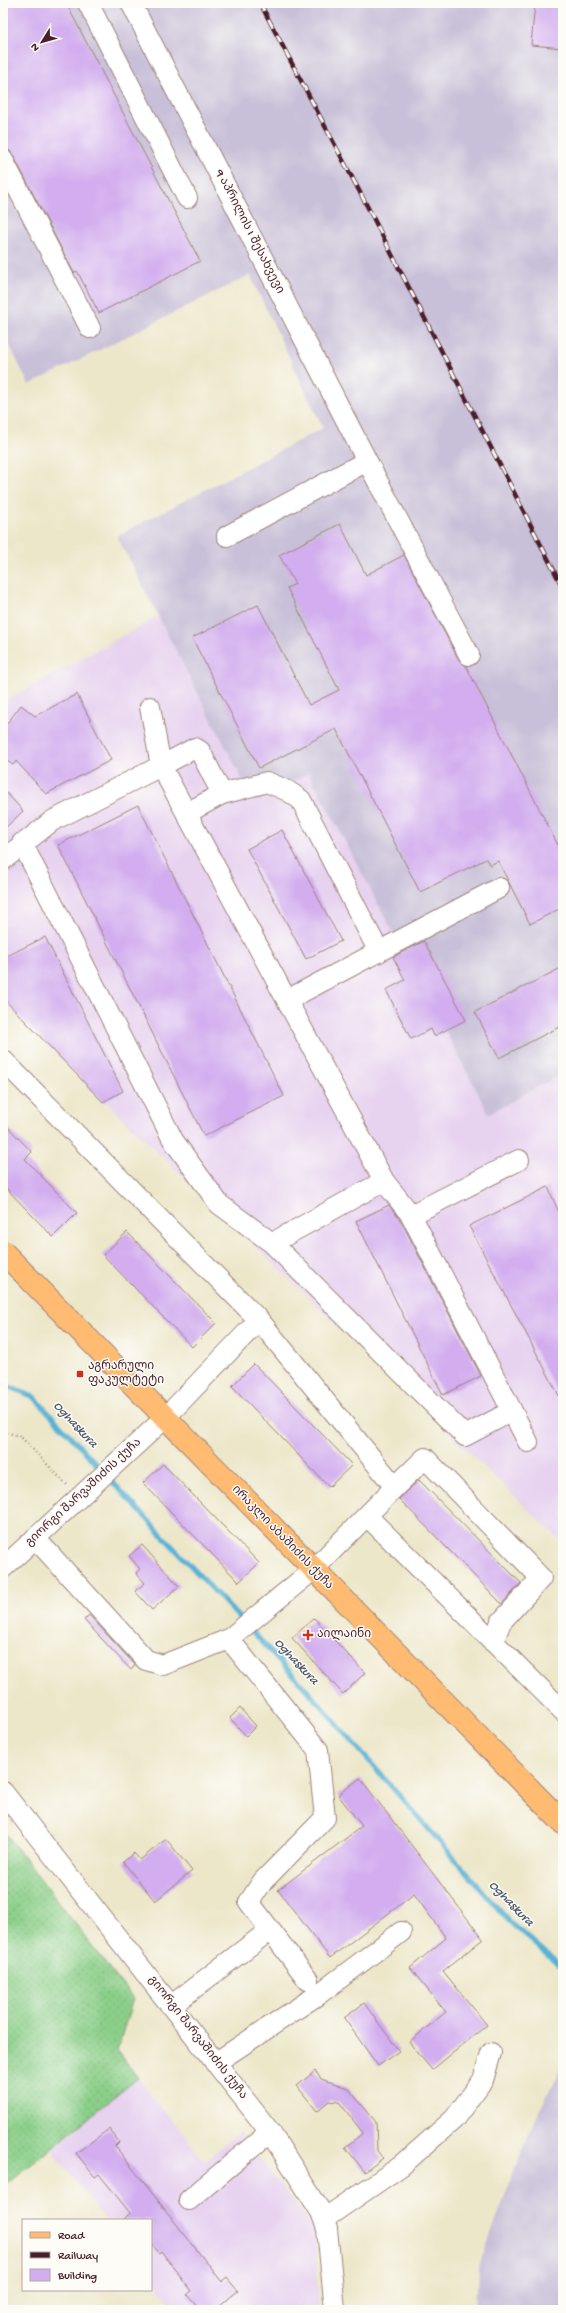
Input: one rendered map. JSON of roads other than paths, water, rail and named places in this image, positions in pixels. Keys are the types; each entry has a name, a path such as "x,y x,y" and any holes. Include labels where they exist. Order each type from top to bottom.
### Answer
{"main road":[{"name":"ირაკლი აბაშიძის ქუჩა","path":"3,1252 313,1570 563,1823"}],"street":[{"path":"88,3 188,198"},
{"name":"9 აპრილის I შესახვევი","path":"131,3 367,462 469,655"},
{"path":"3,160 90,328"},
{"path":"227,536 367,462"},
{"path":"150,708 161,766 384,1181 411,1214 528,1442"},
{"path":"3,860 22,843 52,821 195,748 200,751 222,794"},
{"path":"187,813 222,794 267,782 288,791 301,800 379,952"},
{"path":"22,843 173,1140 219,1204 272,1243 465,1436 512,1410"},
{"path":"287,1000 499,888"},
{"path":"3,1060 259,1320 395,1487"},
{"path":"411,1214 519,1160"},
{"path":"272,1243 384,1181"},
{"name":"გიორგი შარვაშიძის ქუჩა","path":"3,1568 165,1418 259,1320"},
{"path":"35,1538 146,1660 163,1666 229,1639 253,1620 313,1570 425,1458 541,1578 501,1622 493,1642"},
{"path":"367,1516 563,1711"},
{"path":"229,1639 318,1750 325,1818 263,1881 249,1902 308,1980"},
{"name":"გიორგი შარვაშიძის ქუჩა","path":"3,1792 172,2005 215,2063 270,2132 324,2219 327,2229 335,2310"},
{"path":"172,2005 270,1930"},
{"path":"215,2063 319,1994 401,1932"},
{"path":"324,2219 402,2166 454,2119 483,2080 491,2052"},
{"path":"189,2200 270,2132"}],"waterway":[{"name":"Oghaskura","path":"3,1384 34,1397 103,1471"},
{"name":"Oghaskura","path":"108,1477 243,1622"},
{"name":"Oghaskura","path":"249,1628 315,1699 509,1921 563,1968"}],"railway":[{"path":"260,3 364,200 563,588"}],"place":[{"name":"აგრარული ფაკულტეტი","path":"80,1374"},
{"name":"აილაინი","path":"308,1635"}]}
